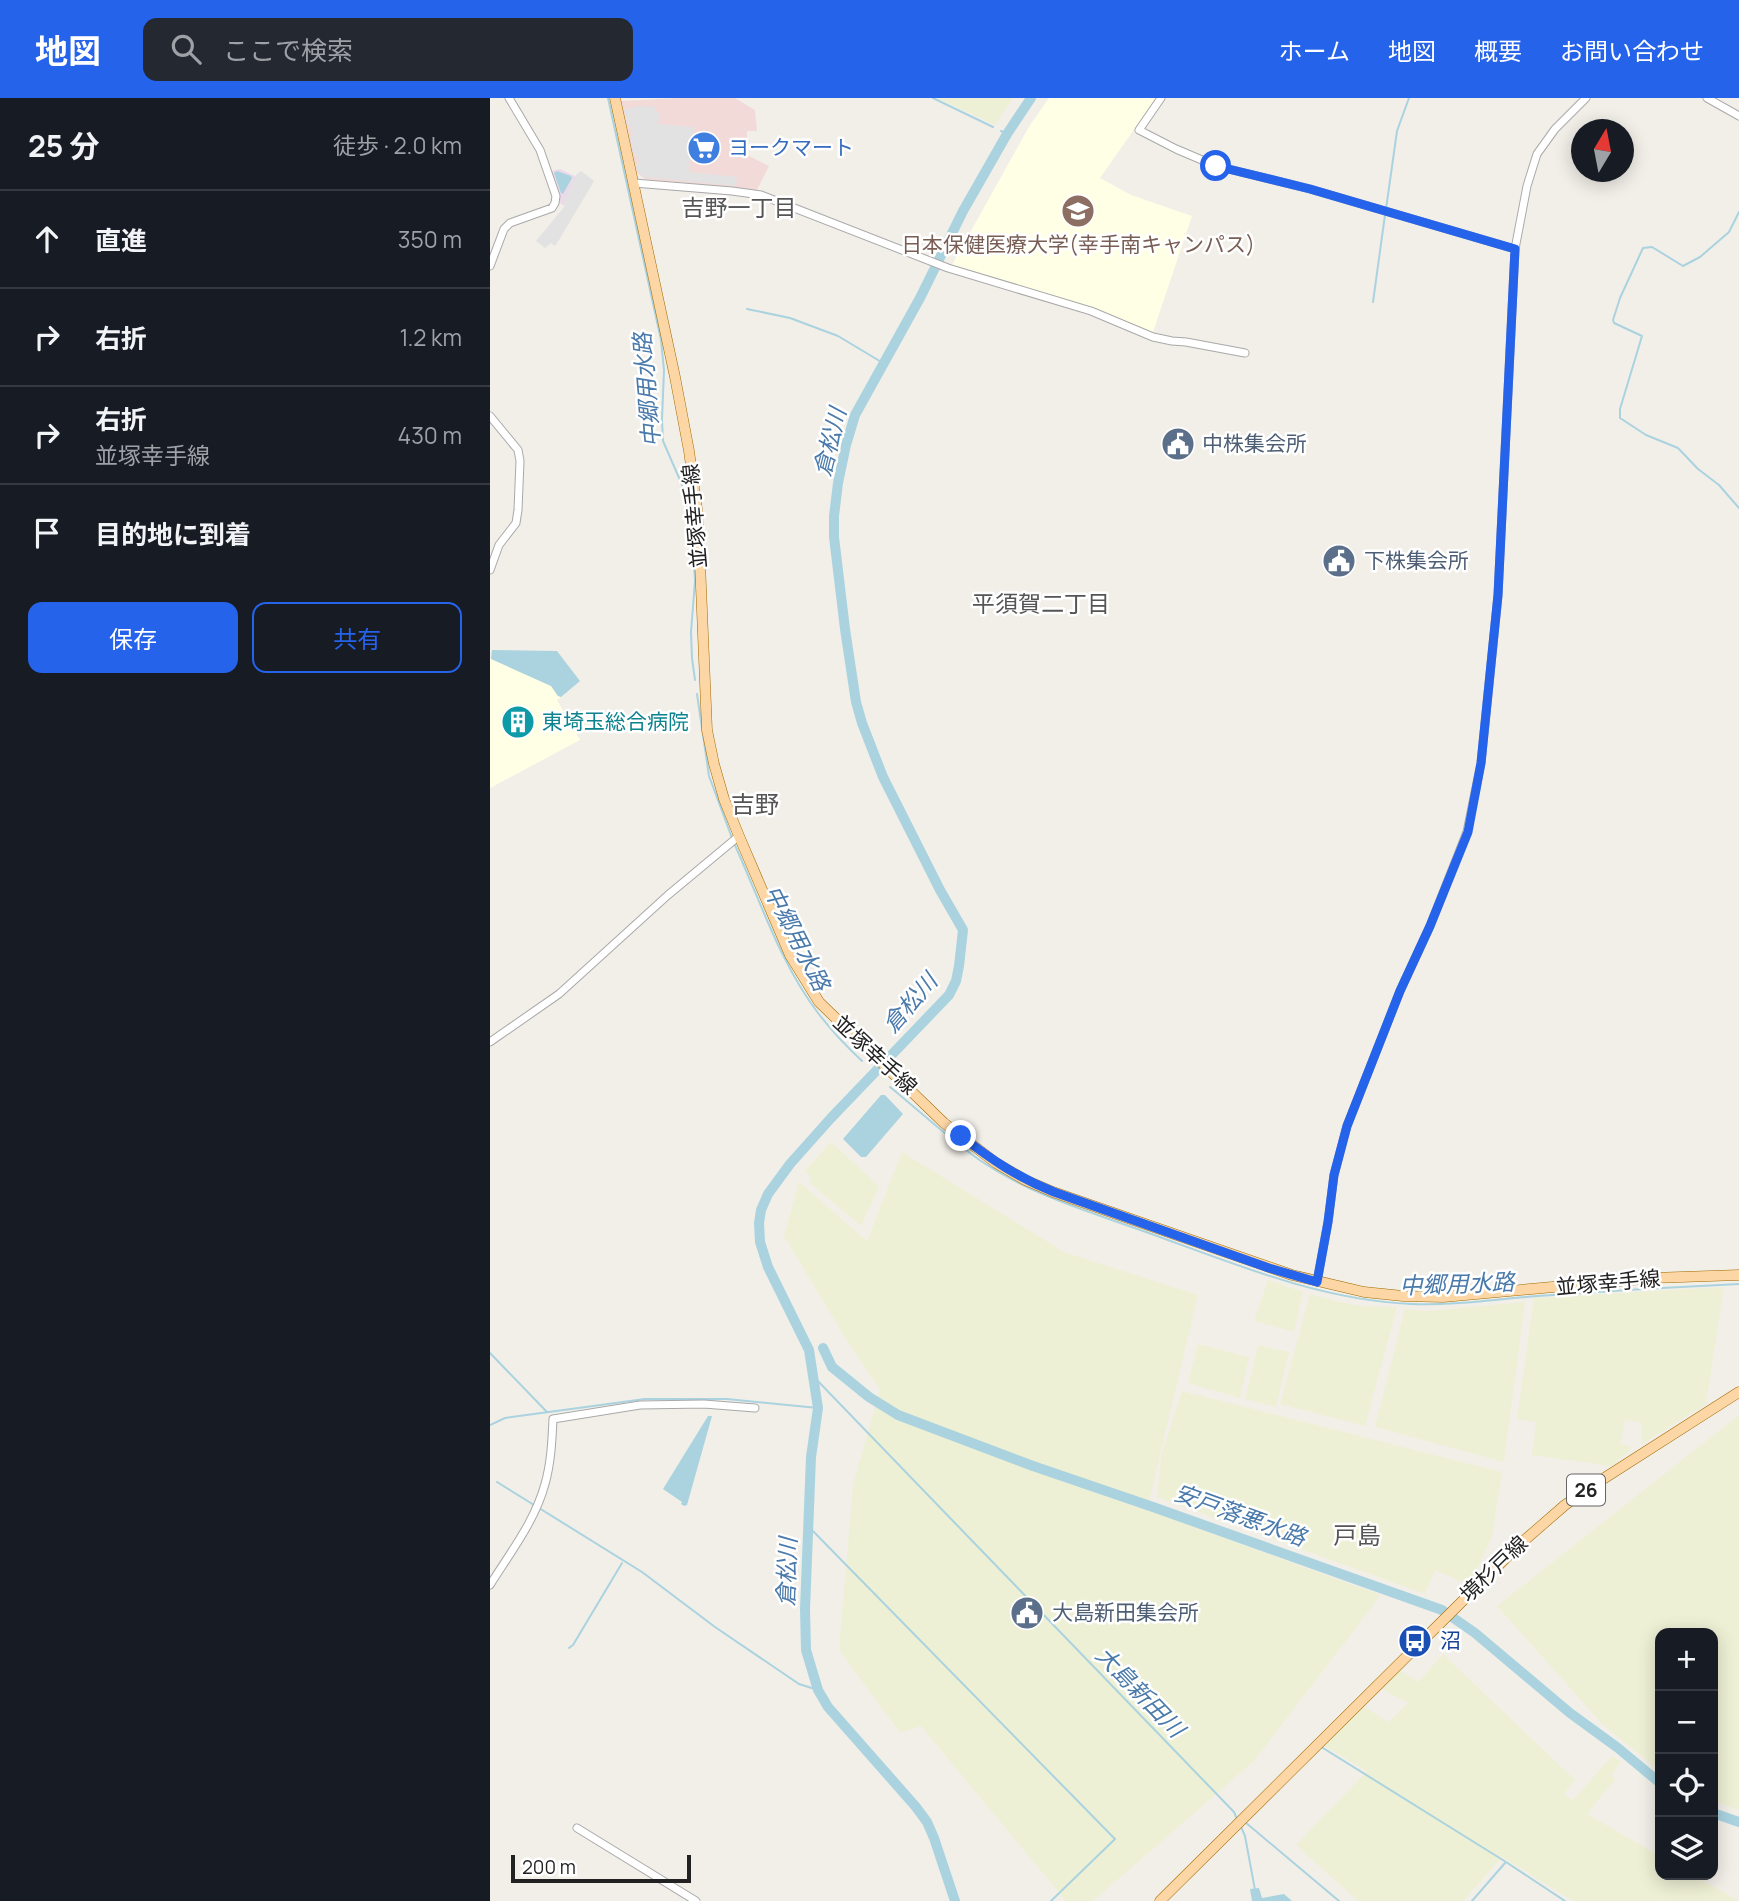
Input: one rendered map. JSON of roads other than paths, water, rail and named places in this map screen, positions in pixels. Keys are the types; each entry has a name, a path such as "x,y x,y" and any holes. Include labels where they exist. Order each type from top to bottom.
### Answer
{"main road":[{"name":"並塚幸手線","path":"615,98 675,377 692,475 700,563 707,730 713,764 724,799 790,955 819,1002 944,1123 996,1163 1025,1180 1088,1205 1317,1282 1364,1292 1443,1297 1652,1278 1739,1275"},
{"name":"境杉戸線","path":"1160,1901 1448,1614 1564,1505 1739,1392"}],"street":[{"path":"490,266 504,229 510,223 552,208 556,196 540,150 509,98"},
{"path":"1161,98 1139,130 1176,149 1216,166 1310,189 1515,249"},
{"path":"1317,1282 1334,1175 1347,1126 1400,991 1468,832 1481,763 1498,595 1515,249 1527,186 1537,154 1555,128 1586,98"},
{"path":"1707,98 1739,116"},
{"path":"634,183 761,195 946,267 1091,312 1153,337 1245,353"},
{"path":"490,416 518,450 520,461 516,523 499,545 490,570"},
{"path":"490,1042 559,994 668,895 739,836"},
{"path":"490,1585 540,1501 552,1449 553,1419 640,1405 755,1408"},
{"path":"577,1828 696,1901"}],"water":[{"path":"557,171 572,178 563,194 554,173"},
{"path":"492,650 557,651 580,681 561,697 558,696 551,686 491,659"},
{"path":"881,1095 885,1095 903,1114 866,1157 861,1157 843,1139"},
{"path":"708,1416 712,1416 687,1505 684,1506 663,1489"},
{"path":"1259,1888 1262,1898 1284,1894 1292,1901 1252,1901 1250,1889"}],"waterway":[{"name":"中郷用水路","path":"608,98 661,340 664,370 663,441 683,487 691,516 695,581 691,632 695,680"},
{"path":"933,98 993,127"},
{"name":"倉松川","path":"955,1901 927,1822 828,1707 818,1690 806,1650 811,1457 818,1408 809,1350 768,1267 760,1242 759,1223 768,1194 790,1164 949,995 956,981 963,930 883,777 856,702 834,537 834,516 838,483 855,415 920,298 963,211 1031,98"},
{"path":"1386,209 1397,131 1409,98"},
{"name":"倉松川","path":"1001,131 1007,134"},
{"path":"1739,212 1729,232 1700,257 1683,266 1652,247 1643,248 1613,320 1614,323 1642,336 1620,409 1620,418 1646,435 1678,448 1698,469 1719,485 1739,508"},
{"path":"1373,302 1385,215"},
{"path":"747,309 790,318 838,336 883,363"},
{"name":"中郷用水路","path":"697,694 709,776 732,838"},
{"name":"中郷用水路","path":"734,843 792,973 823,1019 862,1061"},
{"name":"中郷用水路","path":"890,1087 981,1161 1021,1184 1082,1210 1309,1288 1377,1301 1443,1304 1588,1292 1739,1284"},
{"name":"安戸落悪水路","path":"823,1348 832,1367 869,1397 898,1415 1033,1466 1442,1610 1475,1633 1570,1713 1655,1779"},
{"path":"490,1353 547,1412"},
{"name":"大島新田川","path":"813,1376 1234,1812 1237,1819"},
{"path":"490,1425 505,1418 645,1399 727,1399 818,1408"},
{"path":"497,1482 534,1505"},
{"path":"539,1508 642,1572 715,1627 799,1684 818,1690"},
{"path":"808,1526 1115,1839 1051,1901"},
{"path":"569,1648 622,1563"},
{"path":"1323,1748 1565,1901"},
{"name":"安戸落悪水路","path":"1718,1815 1739,1822"},
{"path":"1245,1822 1339,1901"},
{"name":"大島新田川","path":"1241,1827 1255,1890"},
{"path":"1472,1901 1505,1863"}],"place":[{"name":"ヨークマート","path":"704,148"},
{"name":"日本保健医療大学(幸手南キャンパス)","path":"1078,211"},
{"name":"中株集会所","path":"1178,444"},
{"name":"下株集会所","path":"1339,561"},
{"name":"東埼玉総合病院","path":"518,722"},
{"name":"大島新田集会所","path":"1027,1613"},
{"name":"沼","path":"1415,1641"}],"district":[{"name":"吉野一丁目","path":"739,208"},
{"name":"平須賀二丁目","path":"1041,604"},
{"name":"吉野","path":"755,805"},
{"name":"戸島","path":"1357,1536"}]}
